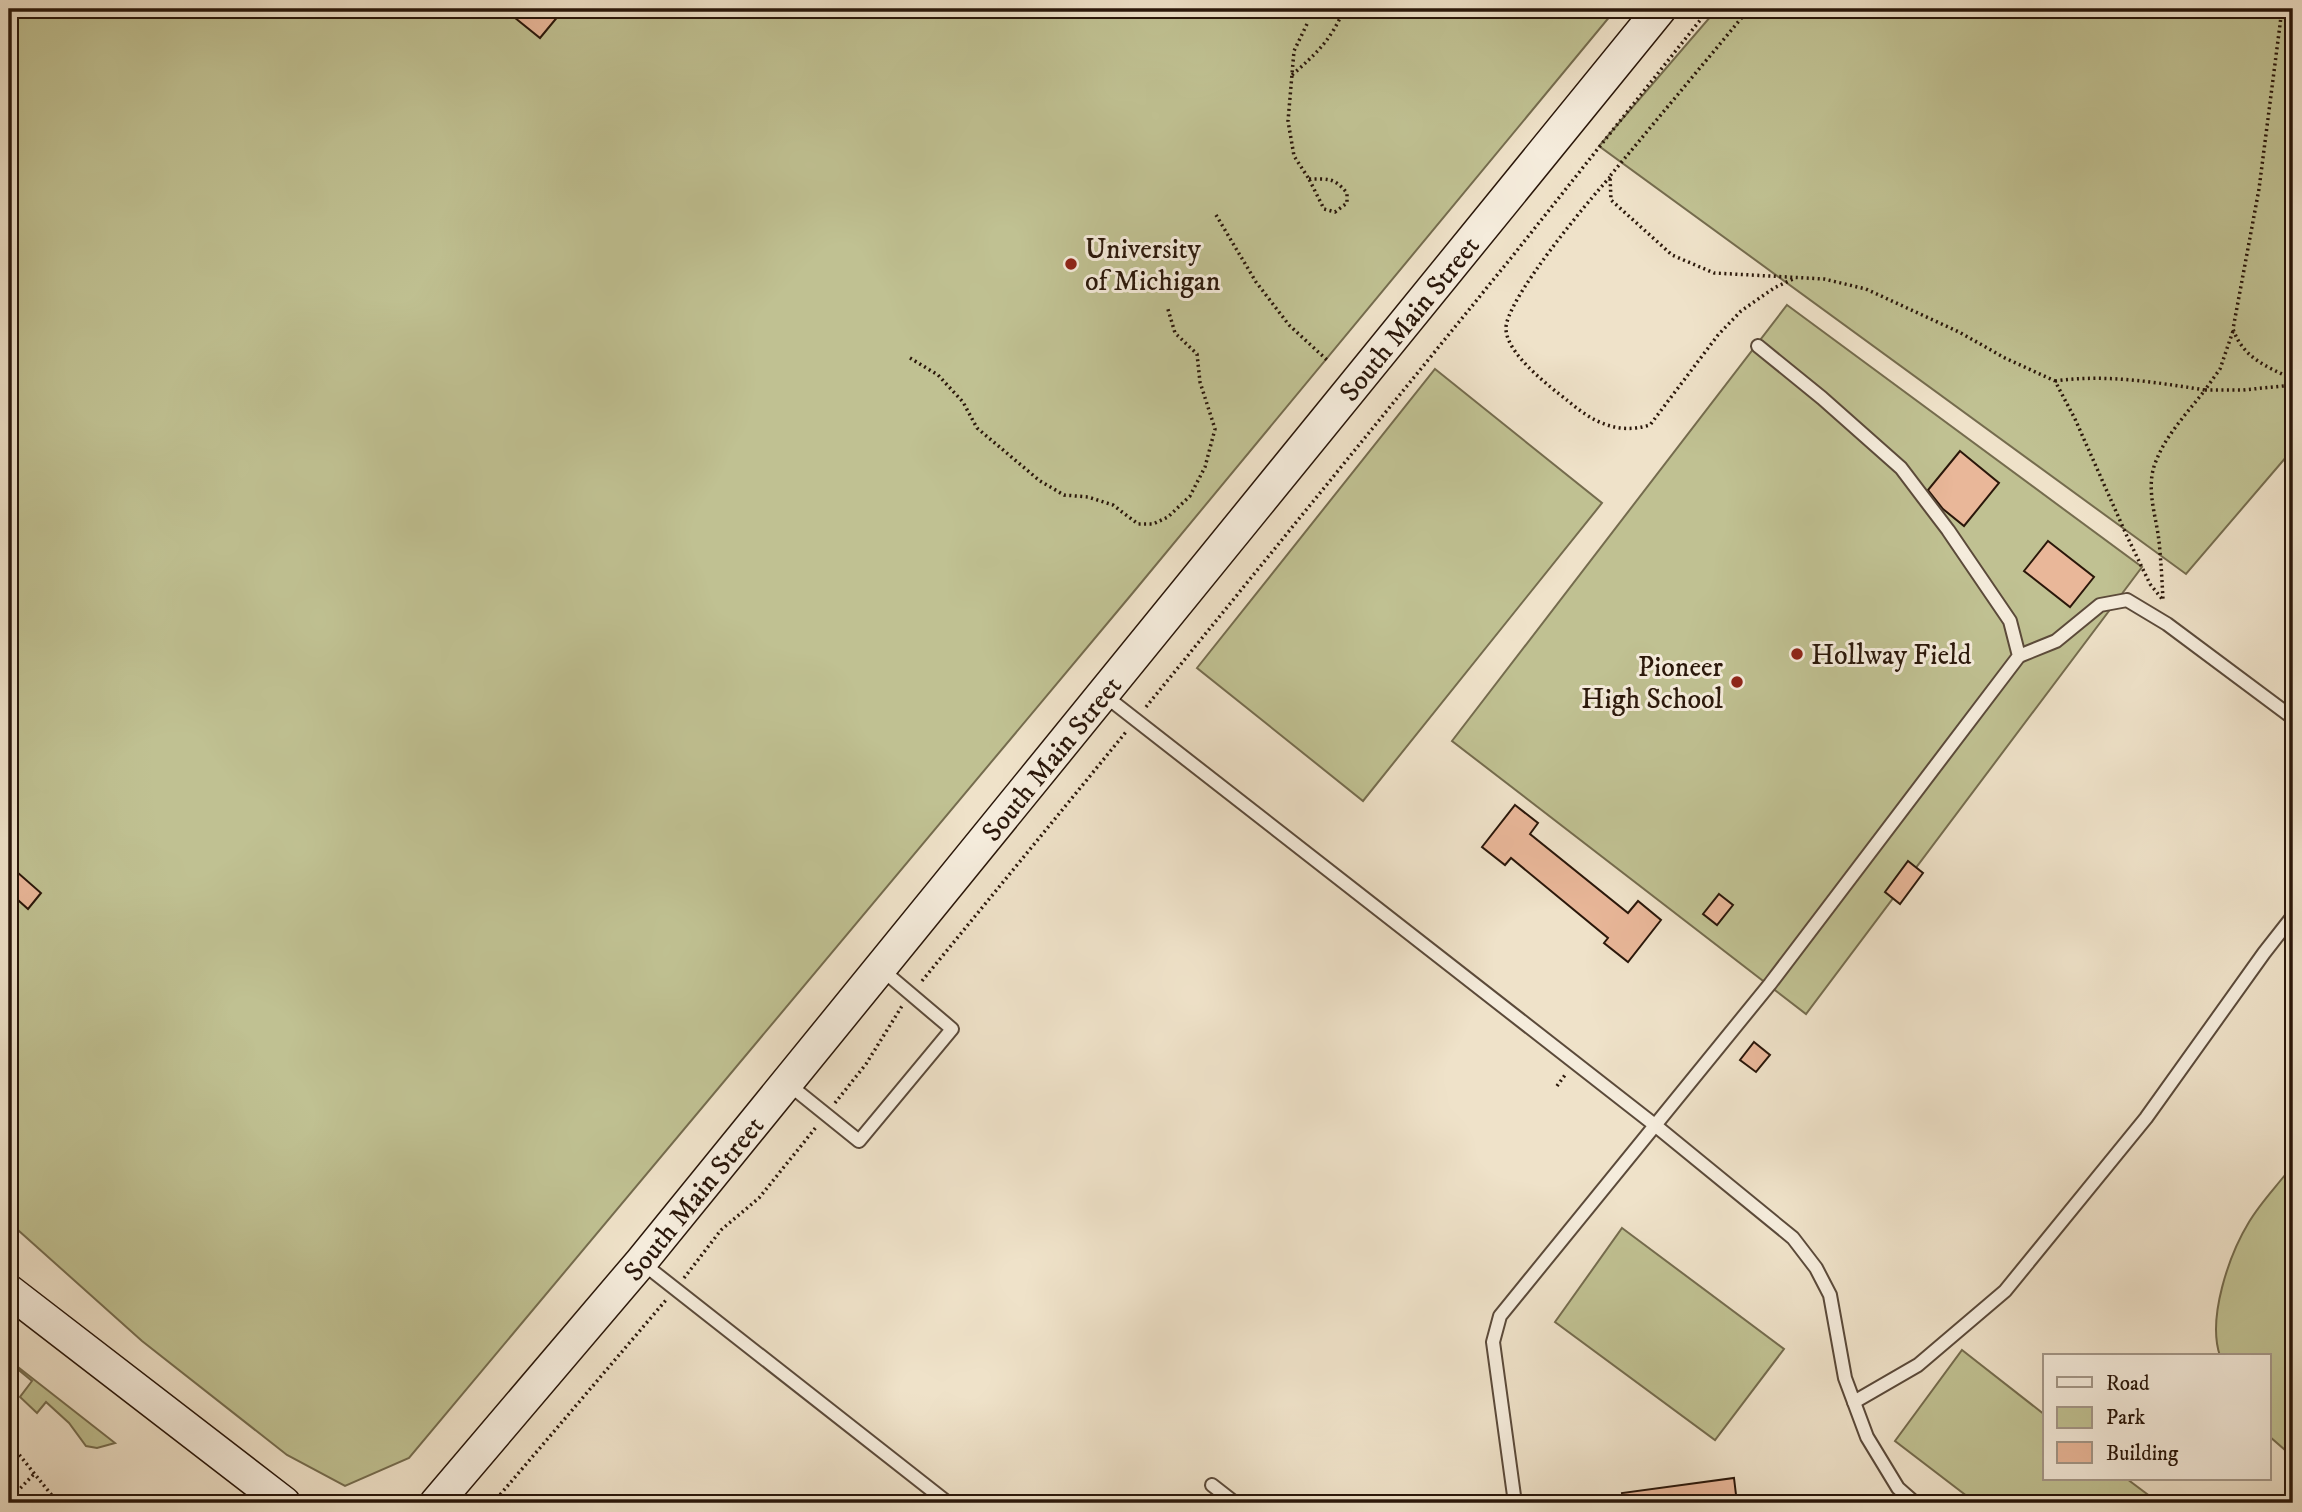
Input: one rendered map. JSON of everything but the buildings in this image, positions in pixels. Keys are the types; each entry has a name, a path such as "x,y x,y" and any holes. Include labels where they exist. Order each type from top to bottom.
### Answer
{"main road":[{"name":"South Main Street","path":"436,1503 641,1262 1660,9"},
{"path":"9,1291 284,1503"}],"lane":[{"path":"1758,346 1901,468 1948,530 2010,621 2019,656"},
{"path":"1515,1503 1493,1342 1500,1316 1770,984 2019,656 2056,642 2100,605 2127,600 2167,624 2293,718"},
{"path":"1102,694 1656,1126 1793,1238 1816,1268 1830,1295 1845,1378 1867,1437 1898,1488 1915,1503"},
{"path":"1854,1402 1918,1365 2005,1291 2146,1118 2293,916"},
{"path":"787,1083 859,1141 952,1029 880,968"},
{"path":"641,1262 939,1501"},
{"path":"1212,1485 1235,1503"}],"path":[{"path":"1291,76 1321,51 1344,9"},
{"path":"1151,700 1493,280 1709,9"},
{"path":"1749,9 1559,237 1508,318 1506,329 1509,340 1521,358 1587,418 1608,426 1636,429 1650,425 1718,335 1741,311 1774,288 1795,278"},
{"path":"2055,381 2150,584 2163,600 2151,480 2163,445 2220,369 2233,329 2259,189 2282,9"},
{"path":"1307,24 1294,51 1291,76 1288,121 1294,156 1324,209 1335,212 1347,203 1347,192 1339,183 1329,179 1309,179"},
{"path":"1610,176 1611,200 1672,255 1714,273 1824,279 1866,289 2055,381 2080,377 2118,377 2205,390 2243,390 2293,385"},
{"path":"1216,215 1256,282 1289,325 1327,360"},
{"path":"910,358 938,376 963,402 977,428 1040,481 1064,495 1088,497 1113,505 1138,524 1153,524 1168,517 1189,496 1205,467 1215,429 1200,382 1197,354 1175,333 1167,306"},
{"path":"2233,329 2245,352 2261,365 2293,379"},
{"path":"1557,1086 1567,1073"},
{"path":"9,1442 58,1503"},
{"path":"9,1452 13,1447"},
{"path":"9,1500 35,1473"}],"green space":[{"path":"9,9 1616,9 1131,595 409,1458 345,1486 287,1455 142,1341 9,1222"},
{"path":"1717,9 2293,9 2293,449 2186,574 1599,146"},
{"name":"Hollway Field","path":"1787,305 2142,567 1806,1014 1452,741"},
{"path":"1435,369 1602,503 1363,801 1197,668"},
{"path":"2285,1175 2293,1181 2293,1457 2270,1437 2270,1354 2220,1354 2217,1341 2216,1324 2222,1287 2241,1236"},
{"path":"1622,1228 1784,1349 1715,1440 1555,1322"},
{"path":"1962,1350 2043,1413 2043,1480 2128,1480 2159,1503 1976,1503 1895,1441"},
{"path":"9,1360 115,1443 97,1448 86,1446 69,1423 46,1402 37,1413 20,1397 32,1381"}],"place":[{"name":"University of Michigan","path":"1071,264"},
{"name":"Hollway Field","path":"1797,654"},
{"name":"Pioneer High School","path":"1737,682"}]}
